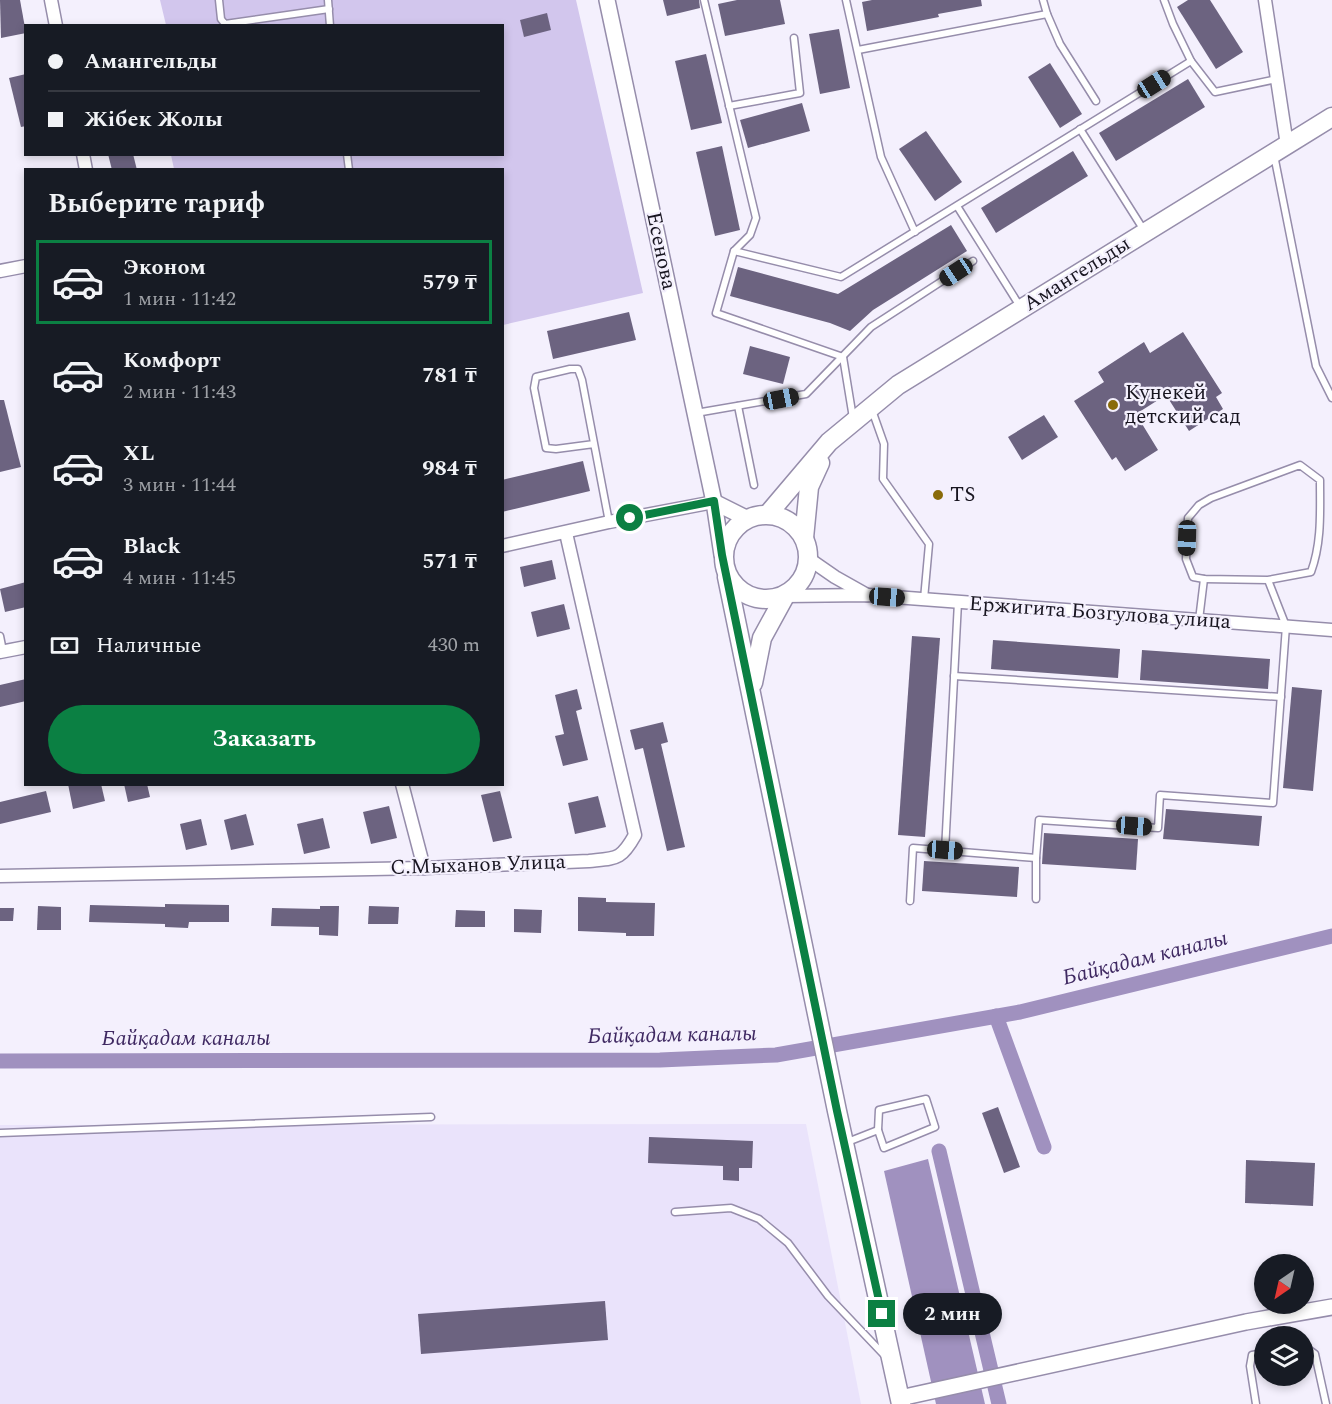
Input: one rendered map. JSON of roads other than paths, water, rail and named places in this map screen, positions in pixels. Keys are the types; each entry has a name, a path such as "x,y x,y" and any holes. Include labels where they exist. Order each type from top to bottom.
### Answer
{"main road":[{"name":"Амангельды","path":"768,514 829,442 898,385 1332,117"},
{"path":"751,691 762,638 785,596 802,581 809,560 804,538 809,486 829,442"},
{"path":"804,538 789,521 768,514 746,519 729,534 722,555 811,975 837,1111 900,1401"},
{"path":"727,577 742,593 764,600 785,596"}],"street":[{"path":"51,0 56,24"},
{"name":"Есенова","path":"607,0 714,501 722,555"},
{"path":"1265,0 1277,80 1280,149"},
{"path":"0,271 24,266"},
{"path":"504,546 714,501 746,519"},
{"name":"С.Мыханов Улица","path":"0,876 423,868 615,858 626,851 635,835 566,533"},
{"path":"809,560 868,595"},
{"name":"Ержигита Бозгулова улица","path":"785,596 868,595 1332,630"},
{"path":"2,652 24,647"},
{"path":"402,786 423,868"},
{"path":"900,1401 1246,1322 1332,1307"}],"lane":[{"path":"219,0 221,19 225,24 328,9"},
{"path":"328,0 330,24"},
{"path":"704,0 756,218 750,235 734,251 716,313 843,357"},
{"path":"846,0 881,157 915,232"},
{"path":"1044,0 1047,14 1060,44 1096,101"},
{"path":"1164,0 1191,61 1215,92 1277,80"},
{"path":"858,50 1047,14"},
{"path":"729,106 800,93 794,38"},
{"path":"734,251 841,277 1191,61"},
{"path":"1080,129 1145,232"},
{"path":"1280,149 1316,366 1332,398"},
{"path":"957,206 1021,309"},
{"path":"695,414 806,394 871,327 973,261"},
{"path":"843,357 853,422"},
{"path":"594,444 546,448 534,388 536,377 546,373 578,369 582,380 609,522"},
{"path":"738,406 753,485"},
{"path":"871,407 884,444 883,479 929,544 923,599"},
{"path":"1300,465 1320,480 1320,524 1315,561 1311,572 1268,580 1193,577 1186,559 1188,518 1200,505 1211,498 1300,465"},
{"path":"1199,620 1204,579"},
{"path":"1036,899 1039,820 1158,828 1160,795 1273,803 1286,626 1268,580"},
{"path":"945,850 958,602"},
{"path":"0,636 2,652"},
{"path":"954,676 1281,698"},
{"path":"910,901 913,848 1036,858"},
{"path":"926,1099 935,1127 884,1148 878,1130 879,1110 926,1099"},
{"path":"0,1133 431,1117"},
{"path":"844,1143 878,1130"},
{"path":"675,1212 732,1208 759,1220 788,1243 828,1296 892,1364"},
{"path":"1314,1353 1326,1404"},
{"path":"1254,1355 1250,1366 1256,1404"}],"waterway":[{"name":"Байқадам каналы","path":"0,1061 660,1060 776,1055 1020,1012 1332,936"},
{"path":"996,1016 1044,1147"},
{"path":"939,1151 999,1404"}],"place":[{"name":"Кунекей детский сад","path":"1113,405"},
{"name":"TS","path":"938,495"}]}
